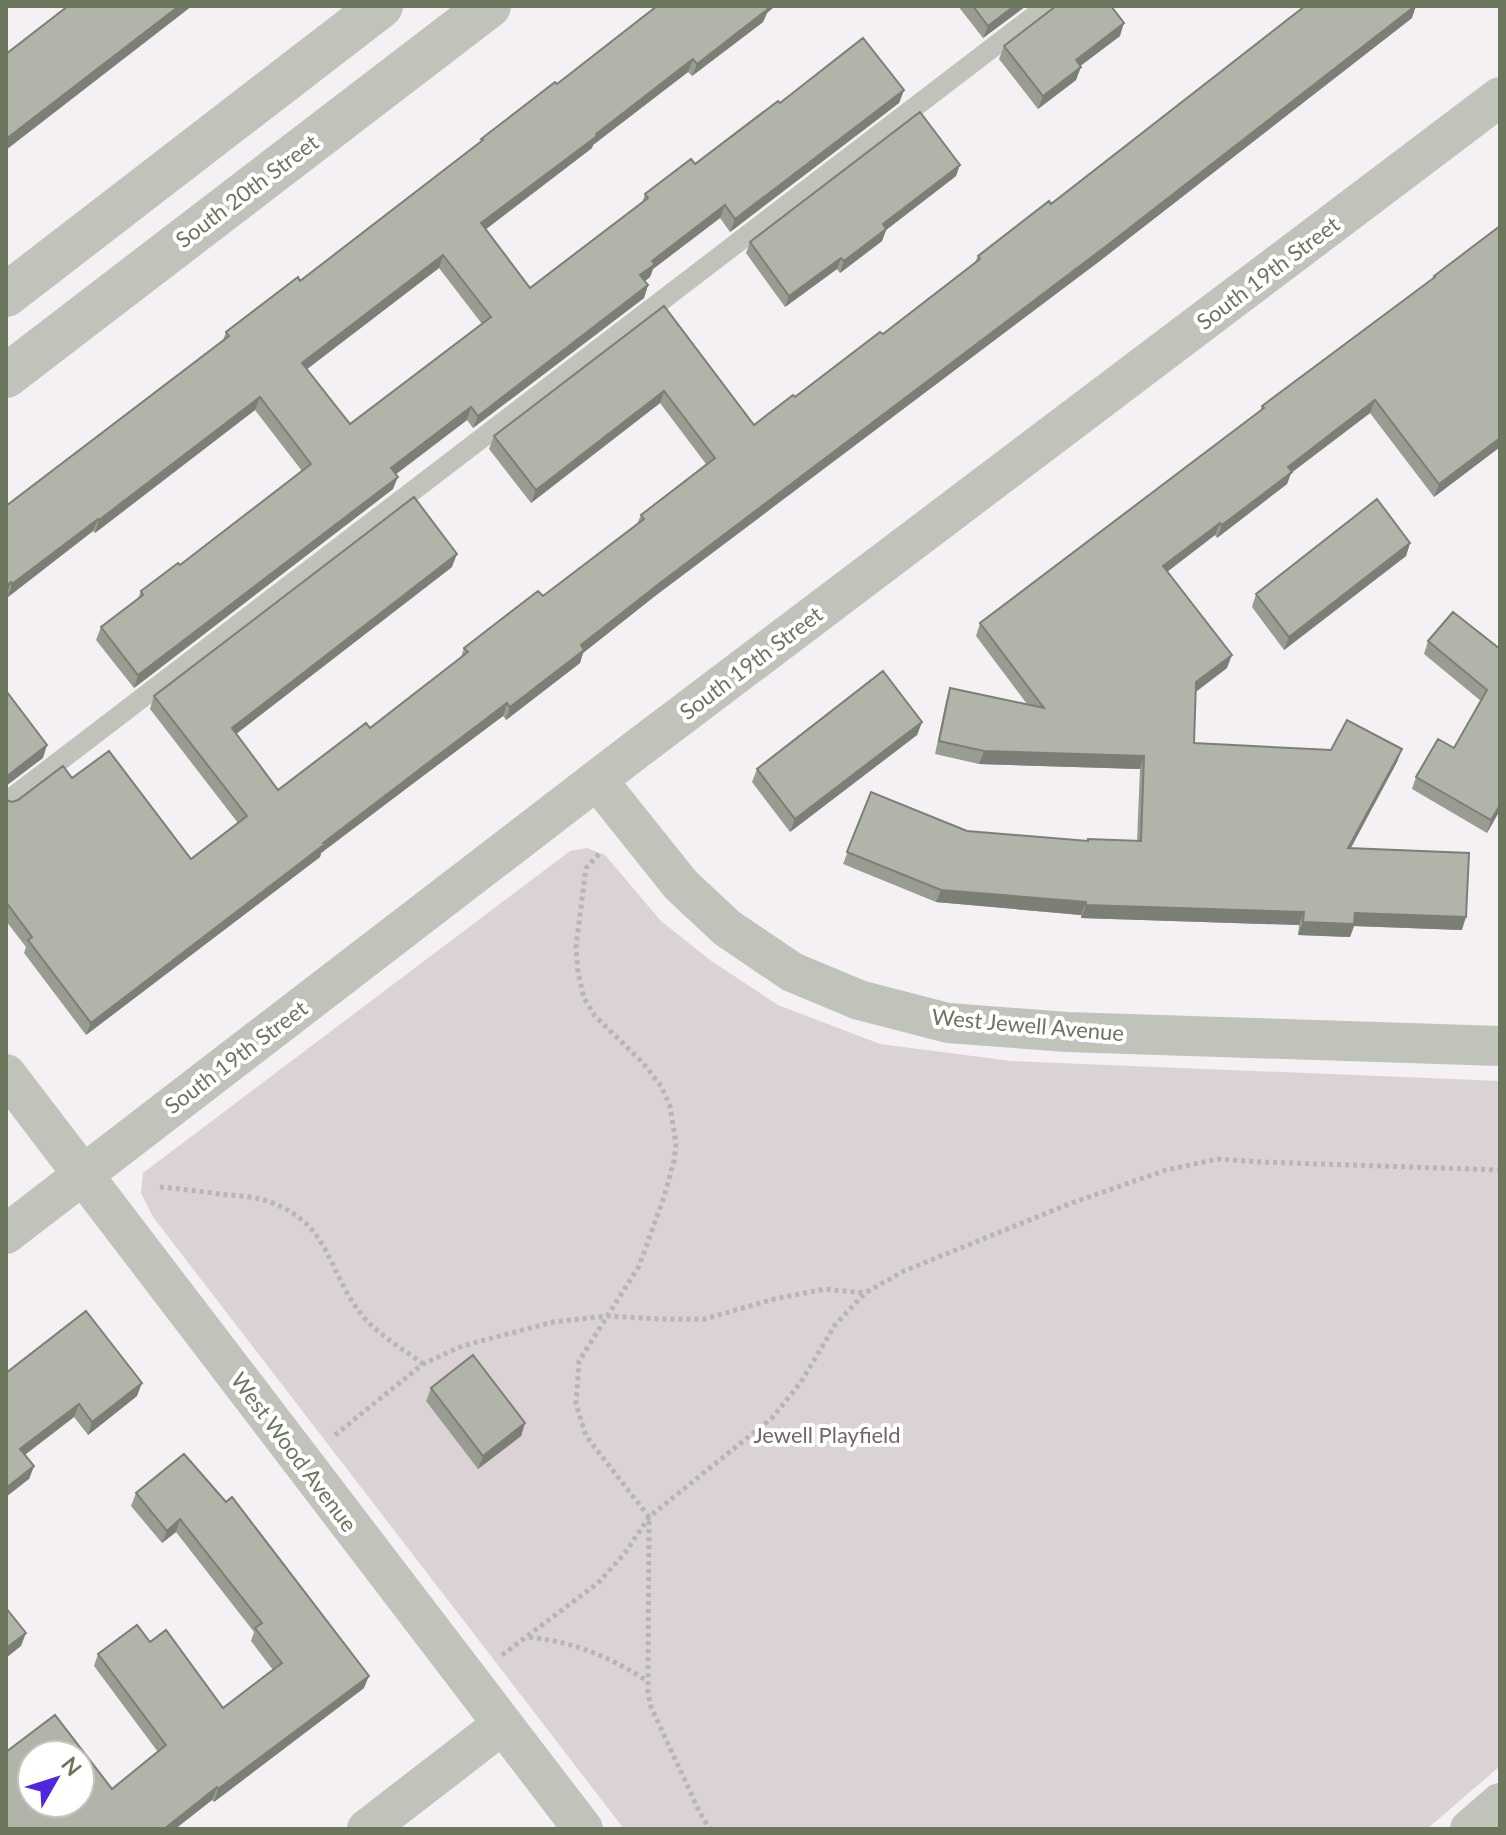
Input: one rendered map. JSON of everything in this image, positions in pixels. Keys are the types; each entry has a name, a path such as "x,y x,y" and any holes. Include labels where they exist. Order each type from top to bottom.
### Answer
{"street":[{"path":"6,295 381,6"},
{"name":"South 20th Street","path":"6,376 489,6"},
{"name":"South 19th Street","path":"6,1234 597,780 1500,97"},
{"name":"West Jewell Avenue","path":"597,780 681,885 727,928 792,972 859,1000 948,1023 1067,1032 1500,1046"},
{"name":"West Wood Avenue","path":"6,1074 583,1829"},
{"path":"367,1829 503,1724"},
{"path":"1470,1829 1500,1803"}],"lane":[{"path":"6,802 1047,6"}],"path":[{"path":"605,847 586,868 576,947 578,973 584,998 595,1016 643,1063 661,1086 670,1106 676,1144 664,1197 639,1266 579,1361 576,1404 586,1436 649,1517 648,1693 651,1707 710,1829"},
{"path":"469,1679 598,1583 625,1553 649,1517 773,1417 801,1382 835,1325 865,1293 904,1271 1069,1204 1166,1170 1218,1159 1500,1170"},
{"path":"160,1187 269,1201 300,1217 325,1247 358,1310 370,1325 423,1364"},
{"path":"301,1462 423,1364 462,1346 553,1322 607,1316 705,1319 774,1299 825,1289 865,1293"},
{"path":"527,1637 589,1649 647,1680"}],"green space":[{"name":"Jewell Playfield","path":"587,848 605,855 661,921 710,960 778,1005 880,1044 1011,1061 1500,1081 1500,1766 1427,1829 624,1829 153,1217 141,1193 143,1173 570,851"}],"building":[{"path":"68,6 179,6 6,139 6,54"},
{"path":"657,6 766,6 768,9 697,64 693,59 481,223 530,288 648,198 645,194 691,159 695,164 863,38 904,90 735,219 725,205 652,261 655,264 640,275 648,285 478,416 471,407 391,468 398,477 138,675 101,627 143,595 141,591 178,563 180,565 311,464 260,397 99,520 6,586 6,506 229,336 226,332 298,277 300,281 555,82 557,84","holes":["443,255 491,317 350,424 302,363"]},
{"path":"973,6 1014,6 988,26"},
{"path":"1056,6 1111,6 1124,23 1076,60 1081,67 1043,96 1004,46"},
{"path":"1305,6 1415,6 1105,247 660,583 581,645 584,650 510,707 507,703 91,1023 28,940 32,937 6,902 6,800 18,800 63,766 72,778 109,751 191,859 247,816 154,696 414,497 457,554 232,728 278,790 366,723 370,728 468,652 464,648 538,591 543,596 644,519 641,515 715,458 664,391 536,490 494,436 664,306 754,425 880,332 883,334 980,259 978,256 1049,201 1051,204"},
{"path":"920,112 960,165 883,224 886,229 844,261 841,258 789,296 750,242"},
{"path":"1500,226 1500,438 1439,484 1375,400 1288,467 1292,472 1163,566 1232,655 1196,682 1194,743 1331,750 1347,720 1402,749 1348,848 1469,853 1466,917 1355,913 1354,924 1303,922 1304,912 1086,905 1086,902 941,890 847,852 871,792 967,831 1088,841 1141,841 1144,756 984,751 939,741 950,688 1044,708 980,623"},
{"path":"1377,499 1410,543 1289,637 1256,594"},
{"path":"1453,612 1500,649 1500,805 1491,820 1416,777 1438,739 1454,748 1487,690 1428,641"},
{"path":"883,671 922,722 795,819 757,769"},
{"path":"6,693 47,745 6,777"},
{"path":"86,1311 142,1383 92,1422 79,1404 20,1449 34,1466 6,1488 6,1373"},
{"path":"473,1355 525,1423 483,1456 431,1388"},
{"path":"184,1454 226,1502 232,1497 369,1676 164,1829 6,1829 6,1752 16,1744 16,1819 96,1819 96,1768 112,1789 166,1745 98,1654 137,1625 150,1642 166,1630 223,1708 282,1663 255,1628 262,1623 180,1519 167,1531 136,1493"},
{"path":"6,1608 26,1633 6,1648"},
{"path":"55,1715 73,1739 23,1739"}]}
